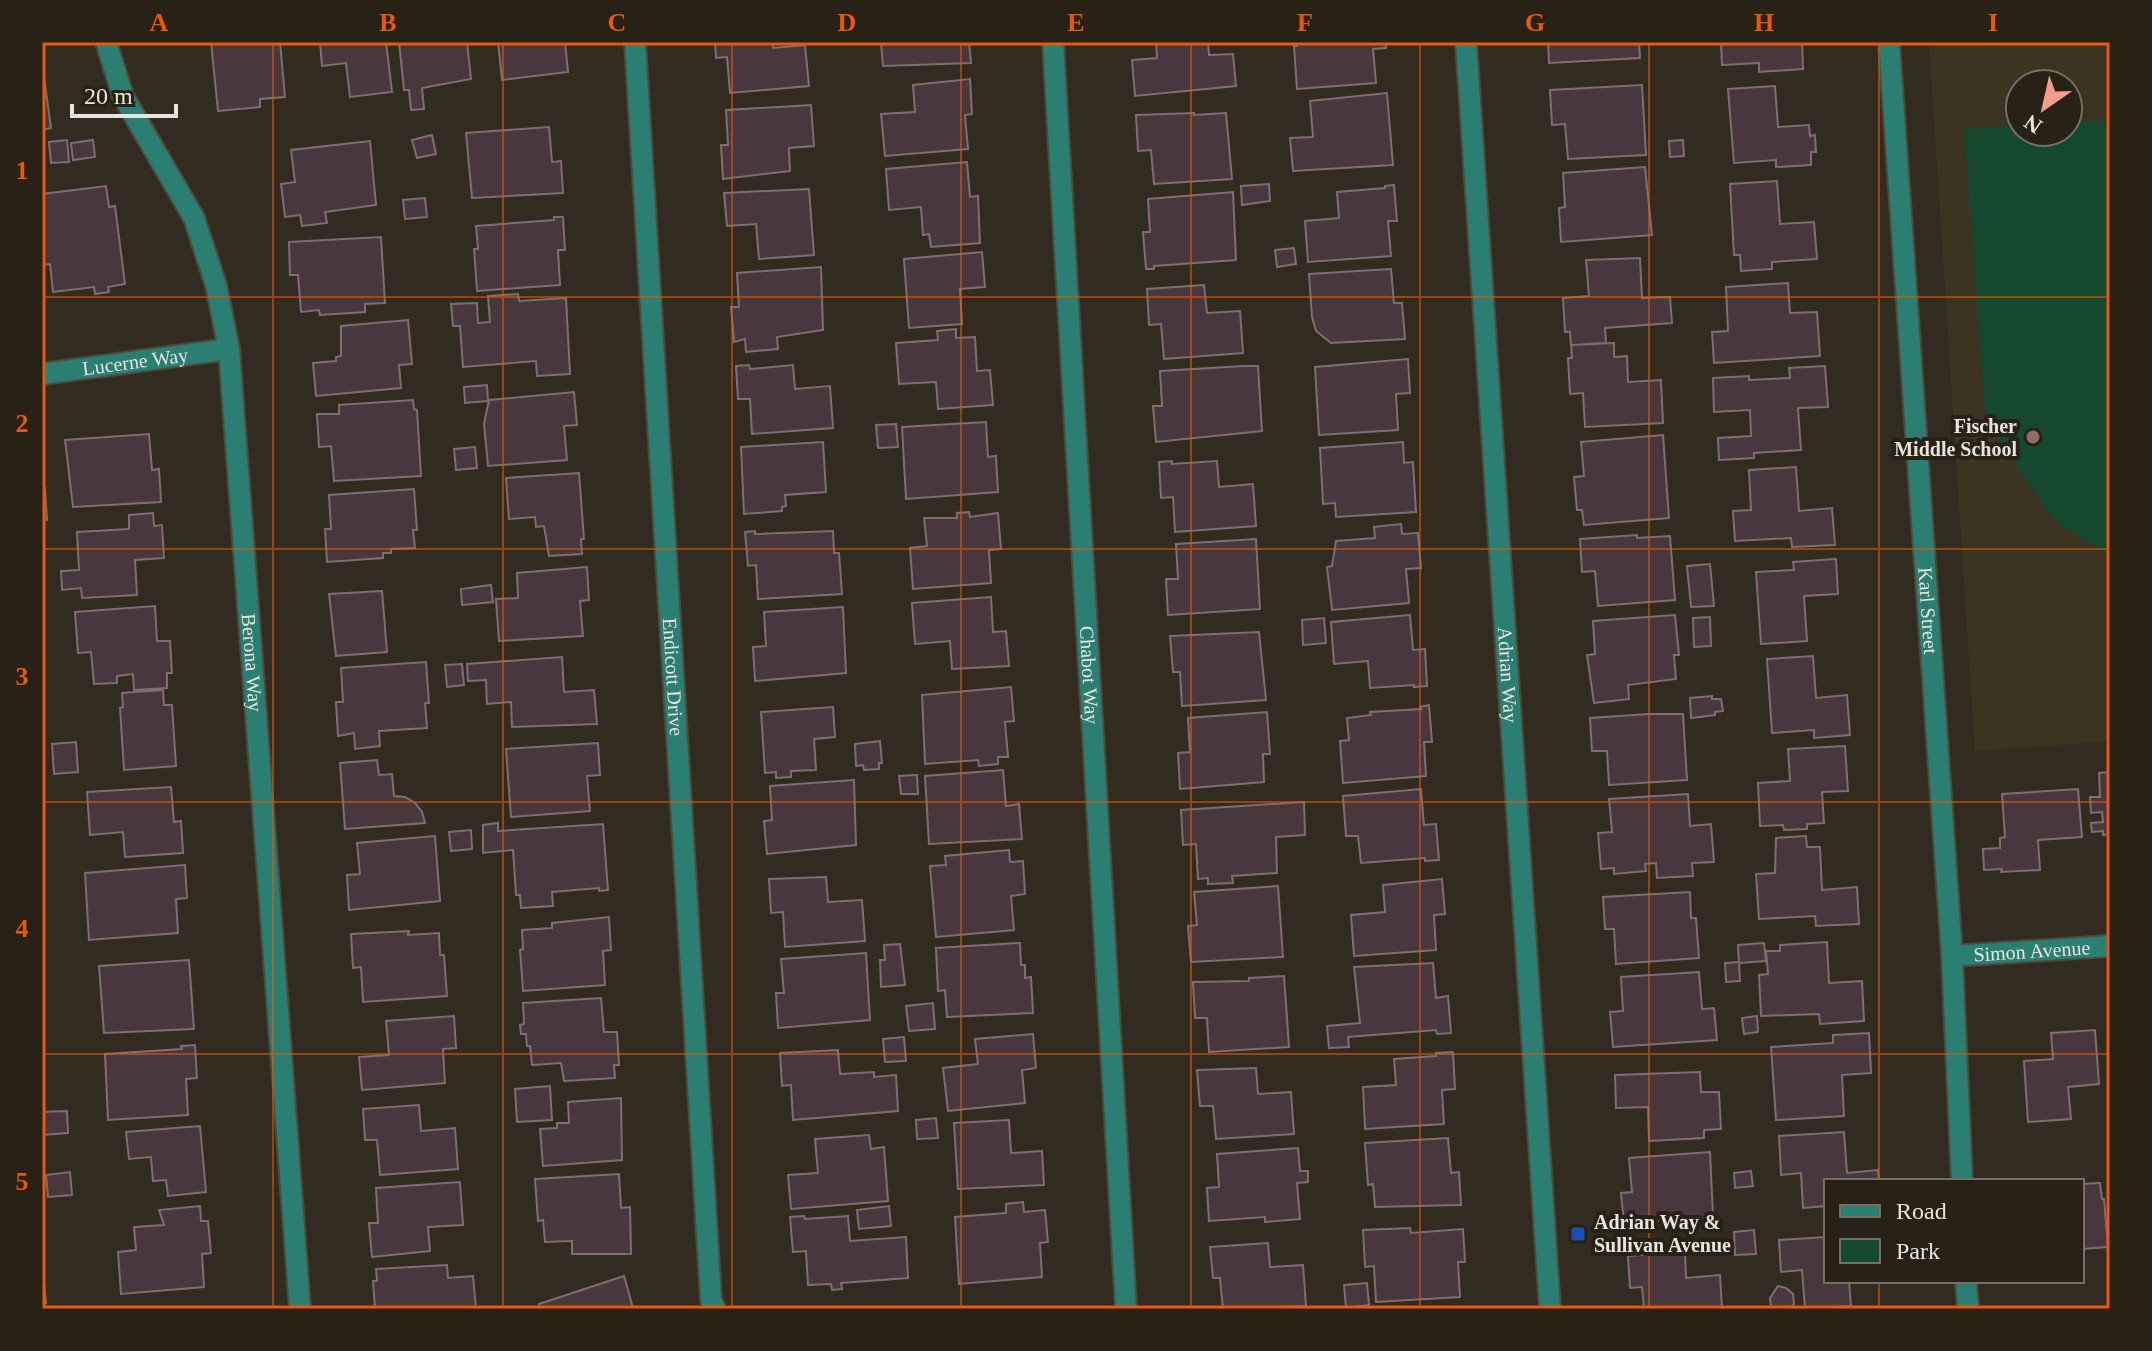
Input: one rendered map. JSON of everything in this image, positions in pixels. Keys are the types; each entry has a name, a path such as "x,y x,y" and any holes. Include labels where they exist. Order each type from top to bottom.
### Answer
{"street":[{"name":"Berona Way","path":"106,42 123,96 194,218 216,285 229,349 300,1309"},
{"name":"Endicott Drive","path":"635,42 711,1300 715,1309"},
{"name":"Chabot Way","path":"1053,42 1126,1309"},
{"name":"Adrian Way","path":"1466,42 1550,1309"},
{"name":"Karl Street","path":"1889,42 1952,956 1962,1179"},
{"name":"Lucerne Way","path":"42,374 229,349"},
{"name":"Simon Avenue","path":"1952,956 2110,946"},
{"path":"1966,1283 1968,1309"}],"shaded area":[{"name":"Fischer Middle School","path":"1929,42 2110,42 2110,741 1975,751"}],"green space":[{"path":"2110,120 2110,556 2055,521 1986,422 1964,129 2004,126 2004,148 2084,148 2084,121"}],"building":[{"path":"211,42 280,42 285,97 260,99 260,107 218,111"},
{"path":"320,42 386,42 392,92 350,97 346,63 322,66"},
{"path":"399,42 467,42 471,79 422,88 424,109 411,110 409,90 404,90"},
{"path":"498,42 565,42 568,72 502,80"},
{"path":"715,42 773,42 773,48 805,45 809,86 730,93 727,57 716,58"},
{"path":"881,42 969,42 971,63 883,66"},
{"path":"1156,42 1208,42 1209,55 1233,54 1236,86 1135,96 1132,60 1157,58"},
{"path":"1296,42 1386,42 1386,48 1373,49 1376,83 1297,89"},
{"path":"1548,42 1639,42 1640,58 1549,63"},
{"path":"1721,42 1802,42 1803,69 1759,72 1759,63 1722,65"},
{"path":"42,62 51,128 42,130"},
{"path":"970,79 972,114 965,115 968,149 885,156 881,114 915,112 913,85"},
{"path":"1642,85 1646,155 1568,159 1565,124 1552,125 1550,90"},
{"path":"1775,86 1778,127 1809,125 1810,136 1815,135 1816,152 1811,152 1811,165 1776,167 1776,160 1734,163 1728,89"},
{"path":"1387,93 1393,165 1293,171 1290,138 1313,137 1310,101"},
{"path":"811,105 814,146 789,148 790,171 723,179 721,145 728,145 726,110"},
{"path":"1226,113 1232,179 1154,184 1151,150 1138,151 1136,115"},
{"path":"549,127 552,162 561,161 563,193 472,198 466,133"},
{"path":"432,135 436,154 417,158 412,140"},
{"path":"67,140 69,162 51,163 49,142"},
{"path":"93,140 95,157 73,160 71,143"},
{"path":"1683,140 1684,156 1670,157 1669,141"},
{"path":"370,141 376,205 325,212 327,223 302,226 300,215 285,217 281,184 295,182 291,150"},
{"path":"967,162 970,197 978,196 980,243 931,247 929,234 923,235 921,207 889,210 886,169"},
{"path":"1645,167 1652,235 1561,242 1559,208 1565,207 1563,173"},
{"path":"1777,181 1780,224 1814,222 1817,259 1772,262 1772,269 1741,271 1740,255 1734,255 1730,184"},
{"path":"1269,184 1270,201 1242,205 1241,186"},
{"path":"1394,185 1397,221 1388,221 1391,256 1308,262 1305,221 1339,218 1337,192"},
{"path":"106,186 109,207 115,206 125,284 108,287 109,292 95,294 94,287 53,292 50,264 42,265 42,194"},
{"path":"809,189 814,255 759,259 756,224 727,226 724,193"},
{"path":"1233,192 1236,260 1146,269 1143,232 1150,232 1148,199"},
{"path":"425,198 427,217 405,219 403,200"},
{"path":"554,217 563,217 565,250 558,250 560,285 477,291 476,226 554,220"},
{"path":"381,237 385,303 365,304 365,312 320,315 319,310 301,312 298,275 290,275 289,242"},
{"path":"1294,248 1296,264 1277,267 1275,250"},
{"path":"982,252 985,287 960,289 962,324 909,328 904,259"},
{"path":"1640,258 1642,298 1670,297 1672,323 1605,328 1606,343 1571,345 1570,332 1565,332 1563,298 1589,296 1586,260"},
{"path":"821,267 823,330 777,337 778,349 746,352 745,339 734,342 731,307 739,307 737,273"},
{"path":"1391,269 1394,303 1402,303 1405,339 1331,343 1316,331 1309,274"},
{"path":"1788,283 1790,313 1817,312 1820,356 1714,363 1712,332 1728,331 1726,287"},
{"path":"1204,285 1207,313 1240,311 1243,353 1164,359 1161,324 1149,325 1147,289"},
{"path":"518,294 519,301 566,298 570,374 537,376 536,361 463,367 460,326 453,326 451,304 477,303 478,323 490,322 488,296"},
{"path":"408,320 412,364 399,365 401,388 316,396 313,363 336,361 336,357 341,356 341,326"},
{"path":"956,329 956,338 975,337 977,371 990,370 993,405 938,409 936,382 899,384 896,343 938,340 937,331"},
{"path":"1614,343 1614,357 1627,356 1628,382 1661,380 1663,423 1585,427 1583,393 1570,394 1568,358 1572,358 1571,345"},
{"path":"1408,359 1410,393 1396,394 1398,430 1319,435 1315,367"},
{"path":"749,365 750,369 793,365 795,389 830,386 833,428 752,434 750,399 738,399 736,366"},
{"path":"1258,366 1262,431 1156,442 1153,406 1162,406 1160,371"},
{"path":"1825,366 1828,407 1798,408 1801,450 1754,453 1754,458 1719,460 1718,438 1751,436 1750,410 1714,412 1713,378 1790,378 1789,368"},
{"path":"487,385 488,401 465,403 464,387"},
{"path":"574,392 577,425 564,426 567,460 488,466 484,424 489,400"},
{"path":"413,400 414,409 417,410 421,476 334,481 331,446 319,447 317,414 339,414 339,405"},
{"path":"986,422 988,457 996,456 998,492 906,499 902,427"},
{"path":"896,424 898,447 878,448 876,425"},
{"path":"149,434 152,470 159,469 161,502 73,507 65,440"},
{"path":"1663,435 1669,518 1584,525 1582,510 1577,510 1574,477 1584,476 1581,442"},
{"path":"823,442 826,492 785,495 786,506 782,507 782,511 744,514 741,447"},
{"path":"1403,442 1404,463 1413,462 1416,512 1336,517 1335,503 1323,504 1320,448"},
{"path":"475,447 477,468 456,470 454,449"},
{"path":"1172,461 1172,464 1217,461 1219,487 1253,484 1256,526 1175,532 1173,497 1161,498 1159,462"},
{"path":"1796,467 1799,511 1832,508 1835,545 1792,547 1791,538 1735,541 1733,511 1751,510 1749,470"},
{"path":"579,473 584,539 581,539 582,554 549,556 544,526 536,527 535,517 509,519 506,478"},
{"path":"45,488 47,520 42,521 42,489"},
{"path":"414,489 415,548 391,549 391,553 383,553 383,558 327,562 325,529 331,529 329,495"},
{"path":"969,512 970,517 998,513 1001,549 989,550 991,583 913,589 910,548 927,546 924,518 957,518 957,513"},
{"path":"153,513 154,526 162,525 164,558 135,560 137,595 82,598 81,588 62,590 61,571 79,570 77,532 129,529 129,515"},
{"path":"1401,524 1402,534 1418,533 1421,568 1406,569 1409,603 1332,610 1327,567 1332,566 1336,541 1375,538 1374,527"},
{"path":"755,531 755,534 833,531 834,553 839,553 842,594 758,599 756,565 748,566 745,532"},
{"path":"1637,535 1637,538 1670,536 1675,600 1598,606 1595,571 1582,572 1580,539"},
{"path":"1256,539 1260,609 1168,615 1166,579 1178,579 1176,544"},
{"path":"1836,559 1838,594 1804,596 1807,641 1761,644 1756,572 1794,570 1793,562"},
{"path":"1710,564 1714,606 1691,607 1687,566"},
{"path":"587,567 589,600 580,601 583,636 499,641 496,599 518,598 517,573"},
{"path":"491,585 493,602 462,605 461,589"},
{"path":"382,591 387,652 336,656 329,594"},
{"path":"991,597 993,632 1006,631 1009,666 952,669 950,641 915,644 912,603"},
{"path":"155,606 157,641 170,641 172,673 167,673 167,688 134,690 133,674 117,676 117,683 94,684 91,652 78,653 75,612"},
{"path":"843,607 846,673 755,681 753,647 766,646 764,612"},
{"path":"1410,615 1413,650 1425,649 1427,686 1370,688 1368,661 1334,664 1331,622"},
{"path":"1675,615 1679,655 1674,655 1676,679 1628,685 1629,699 1594,703 1587,655 1595,654 1593,621"},
{"path":"1710,617 1711,646 1694,647 1693,618"},
{"path":"1324,618 1326,643 1303,645 1302,620"},
{"path":"1259,632 1266,700 1182,706 1180,672 1173,672 1170,636"},
{"path":"1813,656 1816,698 1847,695 1850,735 1814,738 1814,730 1772,733 1767,659"},
{"path":"562,657 564,692 594,690 597,724 512,727 511,702 487,704 486,680 468,681 467,664"},
{"path":"426,662 427,728 379,731 380,746 355,749 354,733 338,736 336,702 343,702 341,668"},
{"path":"462,664 464,685 447,687 445,665"},
{"path":"1011,687 1014,721 1005,722 1008,757 998,757 998,764 979,766 978,760 925,764 922,695"},
{"path":"163,690 164,705 172,705 176,766 124,770 122,693"},
{"path":"1712,696 1712,699 1721,699 1723,711 1691,718 1690,698"},
{"path":"1429,705 1432,742 1424,742 1426,776 1343,783 1340,741 1349,740 1347,718 1371,715 1370,712 1421,709"},
{"path":"833,707 835,737 814,739 816,770 791,771 791,777 776,778 776,772 765,773 761,712"},
{"path":"1267,712 1270,754 1263,754 1264,782 1180,789 1178,753 1190,752 1188,718"},
{"path":"1683,714 1687,780 1609,785 1607,751 1592,751 1590,718"},
{"path":"880,741 882,763 879,763 879,769 864,770 863,765 856,766 855,744"},
{"path":"76,742 78,772 54,774 52,744"},
{"path":"598,743 600,775 587,776 590,811 511,817 506,749"},
{"path":"1845,746 1848,791 1822,792 1824,823 1807,824 1807,829 1784,830 1783,825 1760,826 1758,783 1790,781 1788,749"},
{"path":"377,760 379,775 392,774 394,796 405,797 415,803 425,823 345,829 340,763"},
{"path":"1003,770 1006,806 1019,804 1022,839 929,844 925,776"},
{"path":"2110,772 2110,834 2103,835 2103,831 2092,832 2091,823 2103,822 2102,812 2091,813 2090,797 2100,797 2099,773"},
{"path":"917,775 918,794 901,794 899,776"},
{"path":"854,780 856,845 767,854 764,821 772,820 770,786"},
{"path":"171,787 174,822 181,821 183,853 125,857 123,832 90,835 87,792"},
{"path":"1421,789 1424,825 1436,824 1439,860 1425,861 1425,858 1361,863 1358,836 1346,836 1343,796"},
{"path":"2078,789 2082,837 2038,840 2040,870 1984,870 1983,849 2000,848 2000,838 2005,837 2002,794"},
{"path":"1688,794 1690,826 1711,824 1714,862 1692,863 1693,876 1657,878 1656,863 1645,864 1646,871 1614,874 1614,868 1601,869 1598,833 1612,832 1609,799"},
{"path":"1304,802 1305,835 1276,837 1277,873 1232,876 1233,883 1208,884 1208,878 1198,879 1196,844 1183,845 1181,810"},
{"path":"498,823 498,831 603,824 608,890 552,892 553,906 521,908 520,895 516,895 513,850 483,853 483,825"},
{"path":"471,830 472,849 451,851 449,832"},
{"path":"435,836 440,901 349,910 347,875 360,874 357,843"},
{"path":"1806,836 1807,847 1820,847 1822,890 1857,887 1859,924 1816,926 1815,916 1759,919 1756,874 1775,873 1776,838"},
{"path":"1009,850 1010,862 1023,861 1025,894 1011,896 1014,930 936,937 930,866 946,865 945,856"},
{"path":"185,865 187,898 176,899 178,933 89,940 85,873"},
{"path":"826,877 828,902 862,900 865,941 785,947 783,912 771,913 769,879"},
{"path":"1442,879 1445,914 1434,915 1436,950 1354,956 1351,915 1385,912 1383,885"},
{"path":"1278,886 1283,957 1191,962 1188,926 1197,925 1194,892"},
{"path":"1690,892 1691,918 1696,918 1699,958 1616,964 1614,929 1605,929 1603,897"},
{"path":"609,917 611,950 603,951 605,985 523,991 522,930 552,928 552,923"},
{"path":"409,931 408,935 439,933 447,996 363,1002 361,967 353,968 351,934"},
{"path":"1827,942 1829,983 1862,981 1864,1021 1820,1024 1819,1014 1761,1016 1759,975 1768,974 1766,951 1780,951 1780,945"},
{"path":"1020,943 1025,978 1031,977 1033,1013 947,1017 945,990 938,991 936,948"},
{"path":"1764,943 1766,961 1739,963 1738,945"},
{"path":"900,944 905,985 881,987 880,960 885,960 884,945"},
{"path":"866,953 870,1020 778,1028 776,993 784,993 781,959"},
{"path":"189,960 194,1029 104,1033 99,966"},
{"path":"1739,962 1740,981 1726,982 1725,963"},
{"path":"1433,963 1436,998 1448,996 1451,1033 1437,1034 1436,1030 1348,1037 1349,1047 1329,1048 1327,1026 1360,1023 1354,967"},
{"path":"1699,972 1702,1009 1714,1008 1717,1040 1613,1047 1610,1012 1623,1011 1621,977"},
{"path":"1284,976 1289,1047 1209,1052 1207,1018 1195,1018 1193,982 1249,981 1249,978"},
{"path":"601,998 604,1032 617,1032 619,1065 614,1065 615,1078 564,1081 561,1063 532,1065 526,1034 521,1034 523,1003"},
{"path":"933,1003 935,1029 909,1031 906,1006"},
{"path":"454,1016 456,1048 443,1049 445,1083 362,1090 359,1057 389,1055 386,1021"},
{"path":"1757,1016 1758,1032 1744,1034 1742,1018"},
{"path":"2095,1030 2099,1084 2068,1087 2071,1119 2028,1122 2024,1061 2053,1059 2051,1033"},
{"path":"1869,1033 1871,1073 1842,1075 1844,1116 1776,1120 1771,1047 1833,1043 1833,1035"},
{"path":"1033,1034 1036,1068 1022,1070 1025,1103 948,1111 943,1068 978,1064 975,1039"},
{"path":"904,1037 906,1061 885,1062 883,1039"},
{"path":"195,1045 197,1078 186,1079 188,1115 108,1120 105,1054 182,1049 181,1046"},
{"path":"838,1050 840,1074 874,1072 874,1077 896,1075 898,1111 793,1120 791,1085 782,1086 780,1053"},
{"path":"1453,1052 1455,1089 1442,1090 1444,1124 1365,1129 1363,1087 1396,1085 1394,1059"},
{"path":"1256,1068 1258,1094 1291,1092 1294,1134 1216,1139 1213,1106 1200,1106 1197,1070"},
{"path":"1700,1072 1701,1092 1719,1092 1721,1129 1704,1130 1704,1138 1649,1141 1648,1107 1616,1108 1615,1075"},
{"path":"550,1086 552,1120 517,1122 515,1089"},
{"path":"621,1098 622,1160 543,1166 540,1129 557,1128 557,1123 569,1123 568,1102"},
{"path":"419,1105 421,1131 455,1128 458,1169 380,1175 377,1140 365,1140 363,1109"},
{"path":"67,1111 68,1133 42,1135 42,1112"},
{"path":"936,1118 938,1138 917,1139 916,1120"},
{"path":"1009,1120 1011,1153 1042,1151 1044,1185 958,1189 954,1123"},
{"path":"200,1126 206,1192 168,1196 166,1180 153,1181 151,1157 129,1159 126,1132"},
{"path":"1844,1132 1847,1173 1878,1170 1879,1179 1824,1179 1824,1206 1803,1208 1801,1173 1781,1175 1779,1136"},
{"path":"869,1135 871,1149 884,1147 888,1201 791,1209 788,1175 818,1173 815,1139"},
{"path":"1448,1138 1451,1173 1459,1172 1461,1205 1375,1207 1373,1184 1368,1185 1365,1143"},
{"path":"1298,1148 1300,1171 1308,1171 1308,1182 1297,1183 1300,1219 1265,1222 1265,1217 1209,1221 1207,1188 1219,1187 1217,1154"},
{"path":"1710,1152 1713,1217 1624,1224 1621,1193 1632,1192 1629,1158"},
{"path":"1751,1171 1753,1186 1735,1188 1734,1173"},
{"path":"70,1172 72,1195 48,1197 46,1175"},
{"path":"619,1174 621,1208 630,1207 631,1254 572,1254 572,1241 545,1242 543,1220 538,1221 535,1179"},
{"path":"460,1182 463,1225 428,1227 430,1251 372,1257 369,1223 378,1223 376,1188"},
{"path":"2100,1183 2108,1247 2084,1249 2084,1184"},
{"path":"1023,1202 1024,1212 1045,1210 1048,1242 1040,1243 1042,1277 959,1284 955,1217 1006,1213 1006,1204"},
{"path":"200,1206 201,1221 208,1221 211,1253 202,1254 204,1287 121,1294 118,1252 136,1250 134,1227 164,1225 159,1210"},
{"path":"889,1206 891,1226 859,1229 857,1210"},
{"path":"804,1216 805,1219 848,1216 850,1241 906,1237 908,1278 841,1283 842,1289 832,1290 831,1284 808,1285 806,1251 793,1252 790,1217"},
{"path":"1410,1228 1411,1233 1463,1229 1465,1262 1458,1262 1460,1297 1376,1302 1374,1266 1365,1267 1363,1230"},
{"path":"1754,1230 1756,1254 1735,1255 1734,1232"},
{"path":"1824,1237 1824,1283 1849,1283 1851,1306 1805,1309 1802,1270 1781,1272 1779,1240"},
{"path":"1268,1243 1270,1267 1303,1265 1306,1306 1223,1309 1220,1278 1213,1278 1210,1247"},
{"path":"1685,1252 1686,1278 1720,1275 1722,1309 1644,1309 1642,1287 1630,1288 1628,1256"},
{"path":"42,1263 46,1303 42,1304"},
{"path":"447,1265 448,1278 473,1276 476,1309 375,1309 373,1281 377,1281 376,1269"},
{"path":"624,1276 633,1308 540,1309 539,1304"},
{"path":"1367,1283 1369,1305 1346,1308 1344,1285"},
{"path":"1778,1286 1793,1294 1794,1304 1790,1309 1771,1308 1770,1298"}],"place":[{"name":"Fischer Middle School","path":"2033,437"},
{"name":"Adrian Way & Sullivan Avenue","path":"1578,1234"}]}
